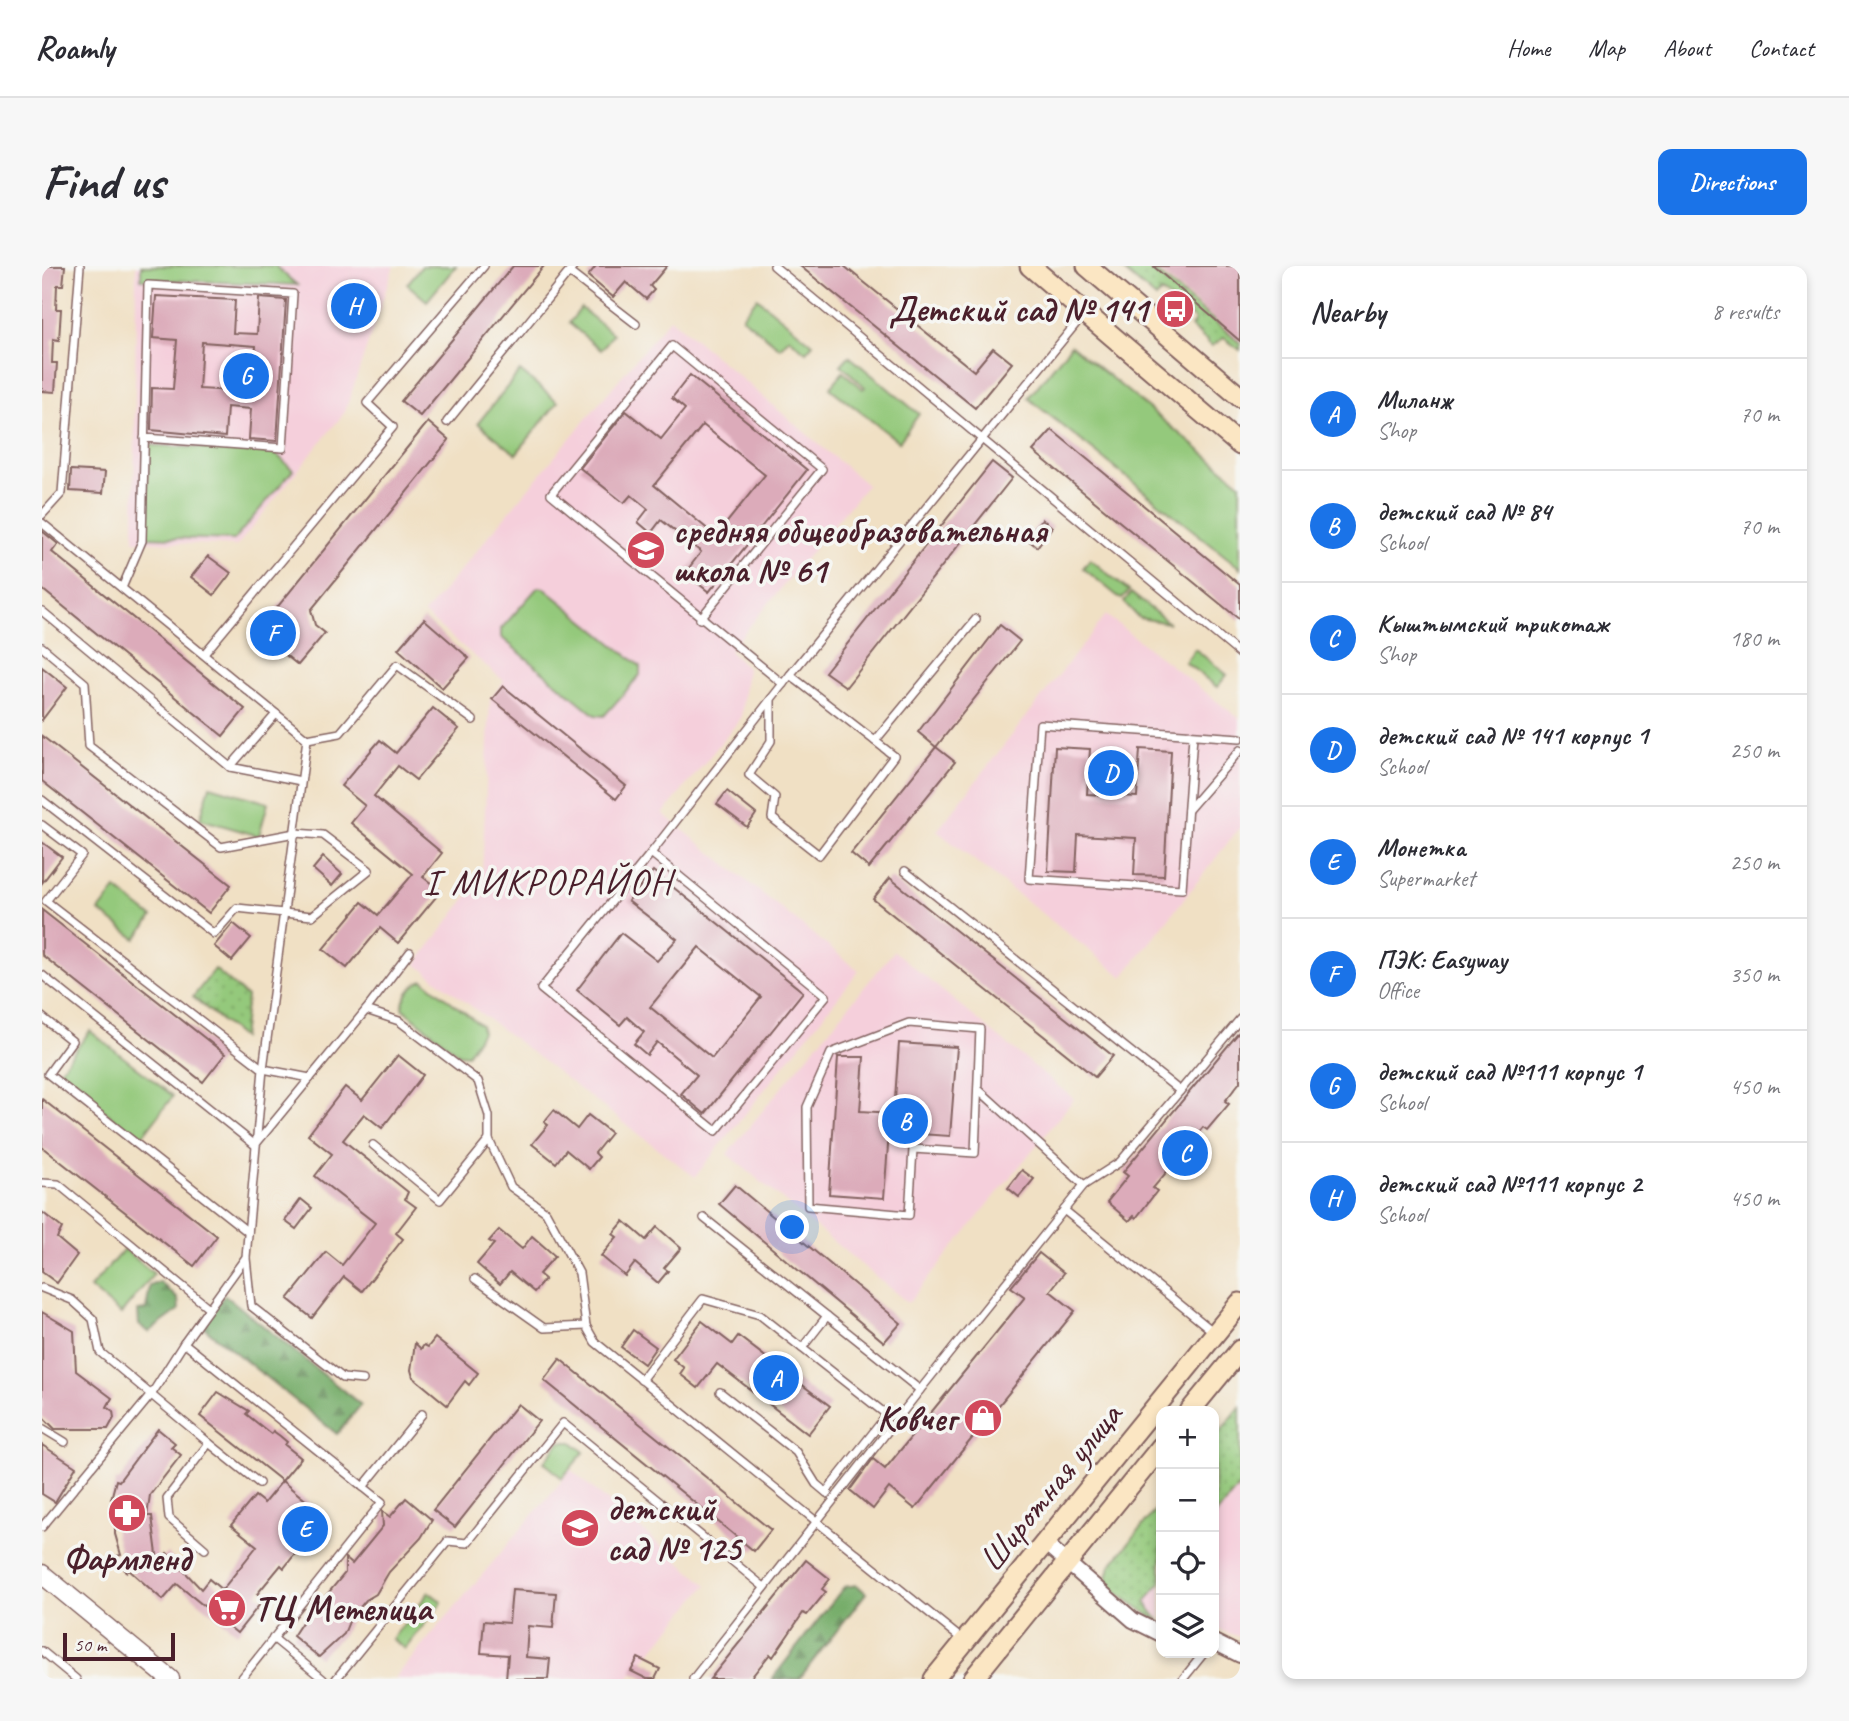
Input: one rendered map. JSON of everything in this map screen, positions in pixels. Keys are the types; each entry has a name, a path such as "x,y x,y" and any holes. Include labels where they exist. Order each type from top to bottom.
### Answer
{"main road":[{"path":"1030,266 1240,444"},
{"path":"1087,266 1240,397"},
{"name":"Широтная улица","path":"934,1679 1240,1303"},
{"path":"1194,1406 1240,1350"},
{"name":"Широтная улица","path":"973,1679 1156,1453"}],"street":[{"path":"1045,1543 1133,1620 1156,1632"},
{"path":"42,1574 170,1679"},
{"path":"1219,1644 1240,1655"}],"lane":[{"path":"42,515 62,493 80,266"},
{"path":"204,654 393,427 367,404 484,266"},
{"path":"774,266 1240,654"},
{"path":"447,422 572,270 636,324"},
{"path":"122,588 142,541 144,438 148,285 293,294 284,448 144,438"},
{"path":"651,853 826,996 716,1131 541,989 790,675 1086,312"},
{"path":"700,619 822,469 672,346 551,495 700,619 783,684"},
{"path":"42,523 307,739 340,733 397,665 473,720"},
{"path":"42,611 230,767 301,781"},
{"path":"875,741 976,619"},
{"path":"42,647 85,682 89,746 221,847 295,833 323,835 369,870 312,916 237,908 214,934 42,800"},
{"path":"771,699 771,741 749,775 775,797 772,818 819,855 894,756 790,675"},
{"path":"230,767 276,714"},
{"path":"1193,736 1182,889 1030,878 1040,724 1240,738"},
{"path":"307,739 263,1069 246,1257 251,1306 343,1378 363,1380"},
{"path":"1188,810 1240,750"},
{"path":"42,825 82,855 46,901 263,1069 310,1079"},
{"path":"905,872 1180,1091"},
{"path":"255,1145 410,952"},
{"path":"42,975 255,1145"},
{"path":"366,1010 398,1021 478,1081 489,1116 489,1140 511,1187 546,1212 579,1273 586,1326 594,1342 965,1642"},
{"path":"42,1017 72,1041 48,1074 248,1232"},
{"path":"693,1679 1084,1185 1121,1162 1240,1020"},
{"path":"909,1023 981,1029 978,1088 975,1153 913,1149 909,1215 808,1206 807,1107 831,1053 909,1023"},
{"path":"978,1088 1084,1185"},
{"path":"373,1146 440,1200 489,1140"},
{"path":"42,1183 58,1184 209,1308"},
{"path":"1064,1210 1215,1333"},
{"path":"704,1219 920,1390"},
{"path":"42,1527 151,1395 184,1343 246,1257"},
{"path":"475,1279 544,1328 586,1326"},
{"path":"42,1288 72,1300 93,1320 100,1352 259,1483"},
{"path":"641,1380 703,1299 760,1315 887,1415 826,1492"},
{"path":"802,1348 827,1316"},
{"path":"184,1343 382,1502 241,1679"},
{"path":"720,1392 796,1452 816,1484 834,1499"},
{"path":"363,1487 422,1414"},
{"path":"336,1679 448,1541 467,1543 563,1423 764,1587"},
{"path":"42,1428 65,1442"},
{"path":"205,1549 169,1518 167,1498 209,1443"},
{"path":"273,1638 323,1679"},
{"path":"42,1651 76,1679"},
{"path":"1183,1679 1200,1658"}],"shaded area":[{"path":"136,266 394,266 345,412 237,546 134,541"},
{"path":"670,318 867,485 729,651 747,668 741,718 663,814 859,971 695,1177 416,964 482,877 490,699 504,681 424,614"},
{"path":"1106,615 1240,719 1240,827 1123,977 937,831"},
{"path":"894,951 1074,1099 908,1303 727,1154"},
{"name":"детский сад № 125","path":"571,1470 707,1585 628,1679 394,1679"},
{"path":"1240,1485 1240,1637 1219,1630 1219,1511"},
{"path":"1156,1588 1156,1614 1145,1602"}],"green space":[{"path":"141,266 275,266 297,285 141,279"},
{"path":"422,266 456,266 427,301 407,284"},
{"path":"1118,266 1149,266 1240,343 1240,350 1224,338 1212,346 1191,327 1195,320 1161,292 1156,298"},
{"path":"757,298 813,344 806,352 789,338 780,348 742,317"},
{"path":"581,308 613,334 601,350 569,323"},
{"path":"1071,345 1240,483 1240,568 1028,398"},
{"path":"849,356 919,414 899,442 830,388 843,372 863,389 865,387 841,365"},
{"path":"520,371 558,402 516,454 478,423"},
{"path":"148,445 274,452 293,470 234,540 146,537"},
{"path":"1090,559 1129,591 1121,599 1083,568"},
{"path":"538,587 544,588 640,666 640,675 604,716 595,715 501,637 501,629"},
{"path":"1131,593 1169,623 1139,618 1124,602"},
{"path":"1195,649 1227,675 1217,687 1185,662"},
{"path":"210,786 268,803 259,836 200,819"},
{"path":"116,889 152,917 136,939 99,911"},
{"path":"215,969 247,997 242,1038 193,997"},
{"path":"423,980 481,1025 482,1032 467,1055 459,1054 402,1008 409,991"},
{"path":"90,1031 173,1096 140,1139 57,1074"},
{"path":"124,1249 154,1274 121,1314 90,1288"},
{"path":"160,1282 178,1299 179,1310 149,1332 139,1325 138,1311 146,1310 150,1286"},
{"path":"225,1295 361,1405 337,1434 201,1325"},
{"path":"1240,1407 1240,1485 1219,1511 1219,1469 1219,1433"},
{"path":"560,1442 572,1442 584,1452 562,1478 544,1462"},
{"path":"1156,1509 1156,1588 1145,1602 1156,1620 1114,1591 1107,1578 1110,1566"},
{"path":"857,1585 866,1593 799,1679 772,1679 844,1587"},
{"path":"429,1592 442,1602 405,1649 392,1639"}],"building":[{"path":"42,266 65,266 63,285 57,285 56,309 61,309 59,340 53,339 52,363 57,363 55,392 42,391"},
{"path":"513,266 544,266 420,416 401,401"},
{"path":"596,266 667,266 650,286 654,290 646,299 626,282 613,297 588,276"},
{"path":"800,266 844,266 974,371 993,348 1012,363 975,408"},
{"path":"1153,266 1240,266 1240,341"},
{"path":"156,296 235,300 233,333 257,334 259,298 286,300 277,441 249,439 251,409 227,407 225,437 151,430 152,388 173,389 177,340 153,338","holes":["202,342 256,346 253,392 199,389"]},
{"path":"690,375 807,470 709,592 685,573 701,552 661,520 651,533 638,522 648,509 631,495 624,503 580,468 626,411 661,439 685,409 672,398","holes":["703,425 765,475 716,536 654,485"]},
{"path":"428,422 449,440 311,610 315,625 325,633 298,665 257,632"},
{"path":"1052,430 1240,585 1240,620 1033,451"},
{"path":"992,462 1012,478 846,687 825,672"},
{"path":"71,470 105,472 103,493 70,491"},
{"path":"1042,519 1052,527 1037,547 1026,538"},
{"path":"42,531 58,544 52,552 245,709 223,736 42,589"},
{"path":"208,556 231,573 214,595 191,577"},
{"path":"424,619 469,658 442,688 398,649"},
{"path":"1000,625 1020,641 936,747 918,732"},
{"path":"42,667 67,687 42,720"},
{"path":"503,686 626,786 616,799 492,699"},
{"path":"433,708 459,729 416,780 398,766 374,796 442,853 423,877 441,891 398,943 380,928 347,968 323,949 362,902 378,915 413,874 351,823 365,806 341,786 380,740 396,753"},
{"path":"42,736 231,885 209,913 42,781"},
{"path":"936,747 955,762 869,868 851,853"},
{"path":"1055,747 1090,749 1087,794 1137,797 1140,749 1171,751 1164,876 1134,875 1136,838 1078,835 1076,872 1048,871"},
{"path":"727,791 756,814 747,827 717,804"},
{"path":"42,842 62,857 42,883"},
{"path":"323,857 342,874 332,886 313,869"},
{"path":"653,871 803,992 705,1114 681,1094 697,1075 657,1042 647,1055 634,1044 644,1032 627,1017 620,1025 577,990 621,933 657,961 677,939 628,901","holes":["699,947 761,997 712,1058 650,1007"]},
{"path":"890,878 1113,1056 1095,1077 873,899"},
{"path":"42,910 225,1054 203,1082 42,955"},
{"path":"233,923 251,938 232,961 214,946"},
{"path":"1240,1031 1240,1082 1225,1101 1229,1104 1207,1130 1203,1127 1189,1144 1193,1148 1173,1172 1169,1169 1153,1188 1157,1191 1136,1218 1134,1216 1129,1221 1107,1202 1128,1176 1123,1172"},
{"path":"899,1043 957,1047 950,1136 889,1132 884,1198 829,1194 838,1057 864,1057 860,1111 894,1113"},
{"path":"398,1055 423,1075 382,1128 364,1114 343,1140 408,1192 405,1199 416,1207 396,1233 403,1239 362,1291 344,1277 312,1318 288,1299 326,1252 342,1265 375,1223 315,1176 332,1154 308,1135 345,1087 362,1100"},
{"path":"42,1099 217,1236 194,1266 42,1147"},
{"path":"554,1110 577,1129 588,1115 611,1133 595,1153 599,1157 589,1169 566,1150 556,1163 532,1144 548,1125 544,1122"},
{"path":"1022,1170 1034,1179 1019,1197 1008,1188"},
{"path":"735,1185 901,1323 884,1342 719,1204"},
{"path":"301,1199 312,1208 296,1229 285,1221"},
{"path":"42,1212 62,1228 57,1238 77,1255 57,1283 42,1272"},
{"path":"624,1221 646,1240 657,1227 681,1248 664,1268 668,1271 658,1283 635,1263 625,1276 601,1256 617,1237 613,1234"},
{"path":"499,1230 522,1249 532,1236 555,1256 539,1274 545,1279 534,1292 510,1272 500,1284 477,1264 494,1244 489,1241"},
{"path":"1039,1253 1064,1273 1050,1291 1075,1311 915,1509 889,1488 873,1509 850,1490 873,1459 885,1469 1025,1297 1011,1287"},
{"path":"42,1312 74,1331 76,1371 112,1398 107,1407 113,1411 114,1418 108,1429 55,1429 42,1416"},
{"path":"702,1321 732,1344 738,1336 830,1406 808,1434 717,1364 698,1388 680,1374 684,1368 673,1359"},
{"path":"633,1330 656,1347 644,1364 621,1347"},
{"path":"435,1338 478,1373 469,1385 465,1381 447,1405 413,1377 411,1370 415,1343 421,1349 424,1345 428,1347"},
{"path":"560,1359 771,1530 754,1551 544,1380"},
{"path":"218,1392 249,1411 246,1414 271,1434 273,1431 280,1436 287,1442 285,1445 301,1458 282,1481 200,1416"},
{"path":"518,1404 539,1421 455,1527 433,1510"},
{"path":"158,1429 175,1443 171,1447 181,1455 150,1495 147,1516 152,1516 158,1562 167,1553 201,1589 209,1579 222,1590 257,1546 231,1525 255,1496 264,1503 282,1481 325,1516 284,1568 281,1565 257,1594 264,1599 237,1633 177,1584 163,1600 129,1570 126,1572 117,1556 121,1555 115,1534 115,1499 111,1499 116,1480 119,1481"},
{"path":"42,1445 76,1467 55,1502 42,1494"},
{"path":"406,1498 432,1520 421,1538 389,1572 376,1594 366,1600 350,1619 344,1634 319,1657 293,1636 312,1607 315,1609 345,1573 345,1558 352,1564 383,1526 382,1511 390,1517"},
{"path":"806,1560 830,1579 822,1589 826,1592 807,1615 803,1613 773,1657 770,1654 750,1679 710,1679"},
{"path":"512,1590 556,1593 553,1628 528,1626 526,1657 550,1659 548,1679 506,1679 508,1655 481,1653 484,1621 509,1623"},
{"path":"638,1658 660,1669 655,1679 647,1679 631,1671"}],"place":[{"name":"детский сад №111 корпус 2","path":"354,306"},
{"name":"Детский сад № 141","path":"1175,309"},
{"name":"детский сад №111 корпус 1","path":"246,376"},
{"name":"средняя общеобразовательная школа № 61","path":"646,550"},
{"name":"ПЭК: Easyway","path":"273,633"},
{"name":"детский сад № 141 корпус 1","path":"1111,773"},
{"name":"детский сад № 84","path":"905,1121"},
{"name":"Кыштымский трикотаж","path":"1185,1153"},
{"name":"Миланж","path":"776,1378"},
{"name":"Ковчег","path":"983,1418"},
{"name":"Фармленд","path":"127,1513"},
{"name":"детский сад № 125","path":"580,1528"},
{"name":"Монетка","path":"305,1529"},
{"name":"ТЦ Метелица","path":"227,1608"}],"district":[{"name":"I МИКРОРАЙОН","path":"548,881"}]}
